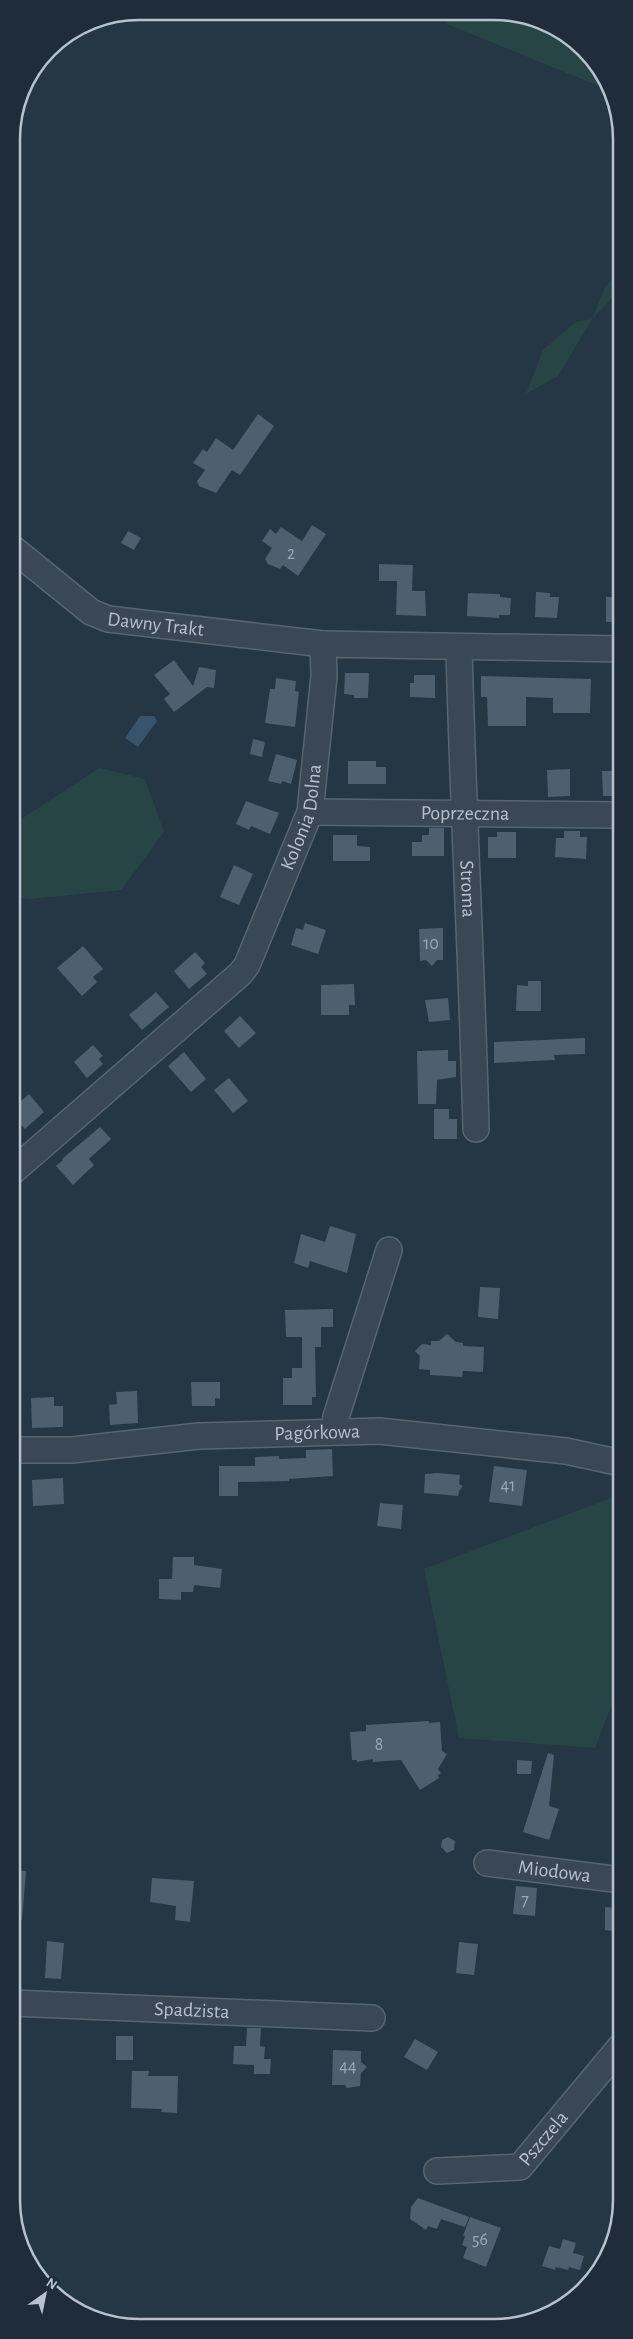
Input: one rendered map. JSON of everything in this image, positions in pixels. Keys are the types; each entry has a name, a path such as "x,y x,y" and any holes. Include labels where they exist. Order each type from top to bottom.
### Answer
{"street":[{"name":"Dawny Trakt","path":"20,554 91,612 108,619 322,644"},
{"path":"322,644 459,648 613,649"},
{"name":"Kolonia Dolna","path":"20,1165 240,974 253,954 310,812 324,676 322,644"},
{"name":"Stroma","path":"459,648 463,813 472,973 476,1129"},
{"name":"Poprzeczna","path":"310,812 613,815"},
{"path":"334,1431 336,1417 389,1250"},
{"name":"Pagórkowa","path":"20,1450 72,1450 199,1436 380,1431 566,1451 613,1461"},
{"name":"Miodowa","path":"487,1863 613,1879"},
{"name":"Spadzista","path":"20,2004 372,2018"},
{"name":"Pszczela","path":"437,2171 520,2167 613,2056"}],"green space":[{"path":"448,20 494,20 518,22 533,26 554,36 584,60 601,87 447,24"},
{"path":"613,279 613,297 592,319 605,288"},
{"path":"592,319 558,376 526,394 543,350 576,322"},
{"path":"99,768 145,779 164,832 121,890 30,899 20,898 20,820"},
{"path":"613,1497 613,1702 595,1748 459,1738 424,1569"}],"water":[{"path":"140,716 154,716 157,721 138,747 125,738"}],"building":[{"path":"258,414 274,426 240,475 232,470 216,493 199,486 197,481 205,470 193,463 203,449 207,452 216,438 233,450"},
{"path":"312,525 326,534 298,576 283,565 280,569 268,564 265,559 272,548 262,541 270,529 276,534 281,527 302,541"},
{"path":"128,531 141,538 134,550 121,543"},
{"path":"379,564 413,565 412,591 425,591 426,616 396,615 397,581 379,581"},
{"path":"536,592 550,593 550,597 559,597 557,618 535,617"},
{"path":"468,593 500,594 500,597 511,598 510,615 499,615 499,618 467,616"},
{"path":"606,597 613,597 613,622 606,622"},
{"path":"174,660 193,686 199,667 216,670 214,688 207,687 174,712 164,699 170,694 154,675"},
{"path":"345,673 369,673 368,698 354,698 354,695 344,694"},
{"path":"414,675 435,675 435,698 410,697 410,683 414,683"},
{"path":"481,676 591,679 590,713 553,713 553,698 526,697 526,726 488,726 487,697 481,697"},
{"path":"276,678 296,681 295,691 299,692 295,727 265,723 270,689 275,689"},
{"path":"253,739 265,742 262,757 250,754"},
{"path":"276,754 297,760 291,784 282,781 281,784 268,781"},
{"path":"348,761 376,761 376,767 386,767 386,784 348,784"},
{"path":"570,769 570,796 548,797 547,770"},
{"path":"602,771 613,771 613,796 603,796"},
{"path":"246,801 279,813 270,834 251,826 249,830 236,824"},
{"path":"429,828 444,828 444,856 412,856 412,842 422,842 422,835 429,835"},
{"path":"564,831 580,831 580,837 587,837 586,859 555,857 556,838 564,838"},
{"path":"497,832 516,832 516,858 488,858 488,837 497,837"},
{"path":"333,835 357,835 357,846 370,847 370,861 333,861"},
{"path":"234,865 253,874 239,905 220,897"},
{"path":"305,923 326,930 318,954 291,945 296,928 303,930"},
{"path":"443,928 443,960 437,960 432,966 426,960 420,961 419,929"},
{"path":"83,946 103,969 93,977 97,982 82,996 57,968"},
{"path":"195,952 205,963 201,967 207,974 189,989 174,971"},
{"path":"528,981 541,981 541,1011 516,1011 517,985 528,986"},
{"path":"354,984 355,1005 349,1005 349,1015 321,1015 321,985"},
{"path":"156,992 169,1007 142,1030 129,1015"},
{"path":"448,998 450,1020 429,1022 425,1000"},
{"path":"240,1016 256,1033 239,1048 224,1031"},
{"path":"585,1038 585,1054 554,1055 555,1060 494,1063 494,1042"},
{"path":"93,1045 103,1056 99,1059 103,1064 87,1078 74,1062"},
{"path":"448,1050 448,1061 456,1061 456,1077 437,1080 436,1104 418,1104 417,1051"},
{"path":"184,1052 206,1079 191,1092 168,1066"},
{"path":"229,1078 248,1101 233,1113 214,1090"},
{"path":"29,1094 44,1112 25,1129 20,1124 20,1102"},
{"path":"434,1109 449,1109 449,1119 457,1119 457,1139 434,1139"},
{"path":"100,1127 111,1139 89,1159 94,1165 73,1185 56,1166"},
{"path":"330,1226 356,1234 347,1273 310,1261 308,1268 294,1263 301,1234 325,1242"},
{"path":"480,1287 500,1288 498,1319 478,1317"},
{"path":"333,1309 333,1327 321,1327 321,1347 315,1347 316,1397 312,1397 312,1405 283,1405 283,1378 292,1378 292,1368 302,1368 302,1337 286,1337 285,1310"},
{"path":"447,1334 456,1342 463,1343 463,1346 484,1347 483,1372 463,1371 462,1377 430,1375 430,1370 419,1369 420,1356 415,1351 422,1344 431,1345 431,1341 439,1341"},
{"path":"191,1382 220,1382 220,1399 215,1398 215,1406 192,1406"},
{"path":"137,1391 138,1423 110,1425 109,1405 117,1404 116,1392"},
{"path":"54,1397 54,1406 63,1406 63,1427 32,1428 31,1398"},
{"path":"332,1449 333,1476 289,1479 289,1481 238,1482 238,1496 219,1496 219,1466 255,1466 255,1457 279,1456 279,1459 306,1458 306,1450"},
{"path":"494,1466 527,1470 522,1506 489,1502"},
{"path":"425,1474 460,1475 459,1484 463,1486 458,1496 424,1493"},
{"path":"63,1478 64,1504 33,1506 32,1480"},
{"path":"380,1503 403,1505 401,1529 377,1526"},
{"path":"173,1557 194,1557 194,1565 222,1569 220,1588 194,1585 193,1592 181,1592 181,1600 159,1599 159,1579 172,1579"},
{"path":"429,1721 429,1723 440,1722 442,1751 447,1754 438,1769 441,1773 438,1775 439,1778 420,1790 401,1760 373,1762 373,1759 357,1762 357,1760 352,1760 350,1732 366,1731 366,1725"},
{"path":"548,1753 554,1755 549,1806 559,1809 549,1840 523,1832"},
{"path":"517,1760 532,1761 531,1774 517,1774"},
{"path":"448,1837 455,1841 454,1850 447,1853 441,1847 442,1840"},
{"path":"20,1871 26,1871 22,1920 20,1920"},
{"path":"152,1878 194,1881 190,1922 175,1920 176,1906 150,1902"},
{"path":"516,1886 537,1888 535,1916 513,1914"},
{"path":"605,1907 613,1908 613,1931 605,1930"},
{"path":"47,1941 64,1943 61,1979 45,1978"},
{"path":"459,1942 478,1944 474,1975 456,1973"},
{"path":"247,2028 261,2028 260,2046 265,2047 264,2059 271,2059 270,2074 254,2074 254,2065 233,2064 234,2046 246,2046"},
{"path":"116,2036 133,2036 133,2060 116,2060"},
{"path":"415,2039 438,2052 427,2070 404,2057"},
{"path":"333,2050 361,2051 361,2062 367,2067 361,2073 360,2086 347,2088 345,2085 332,2085"},
{"path":"132,2071 149,2071 148,2076 178,2076 177,2113 161,2112 162,2109 131,2108"},
{"path":"418,2198 469,2217 465,2227 441,2219 437,2229 428,2226 426,2230 410,2219 411,2207"},
{"path":"470,2217 501,2228 486,2267 463,2258 467,2247 462,2245 465,2236 463,2236"},
{"path":"563,2239 576,2243 573,2253 584,2256 580,2270 569,2267 568,2270 556,2267 555,2270 542,2266 549,2246 560,2249"}]}
